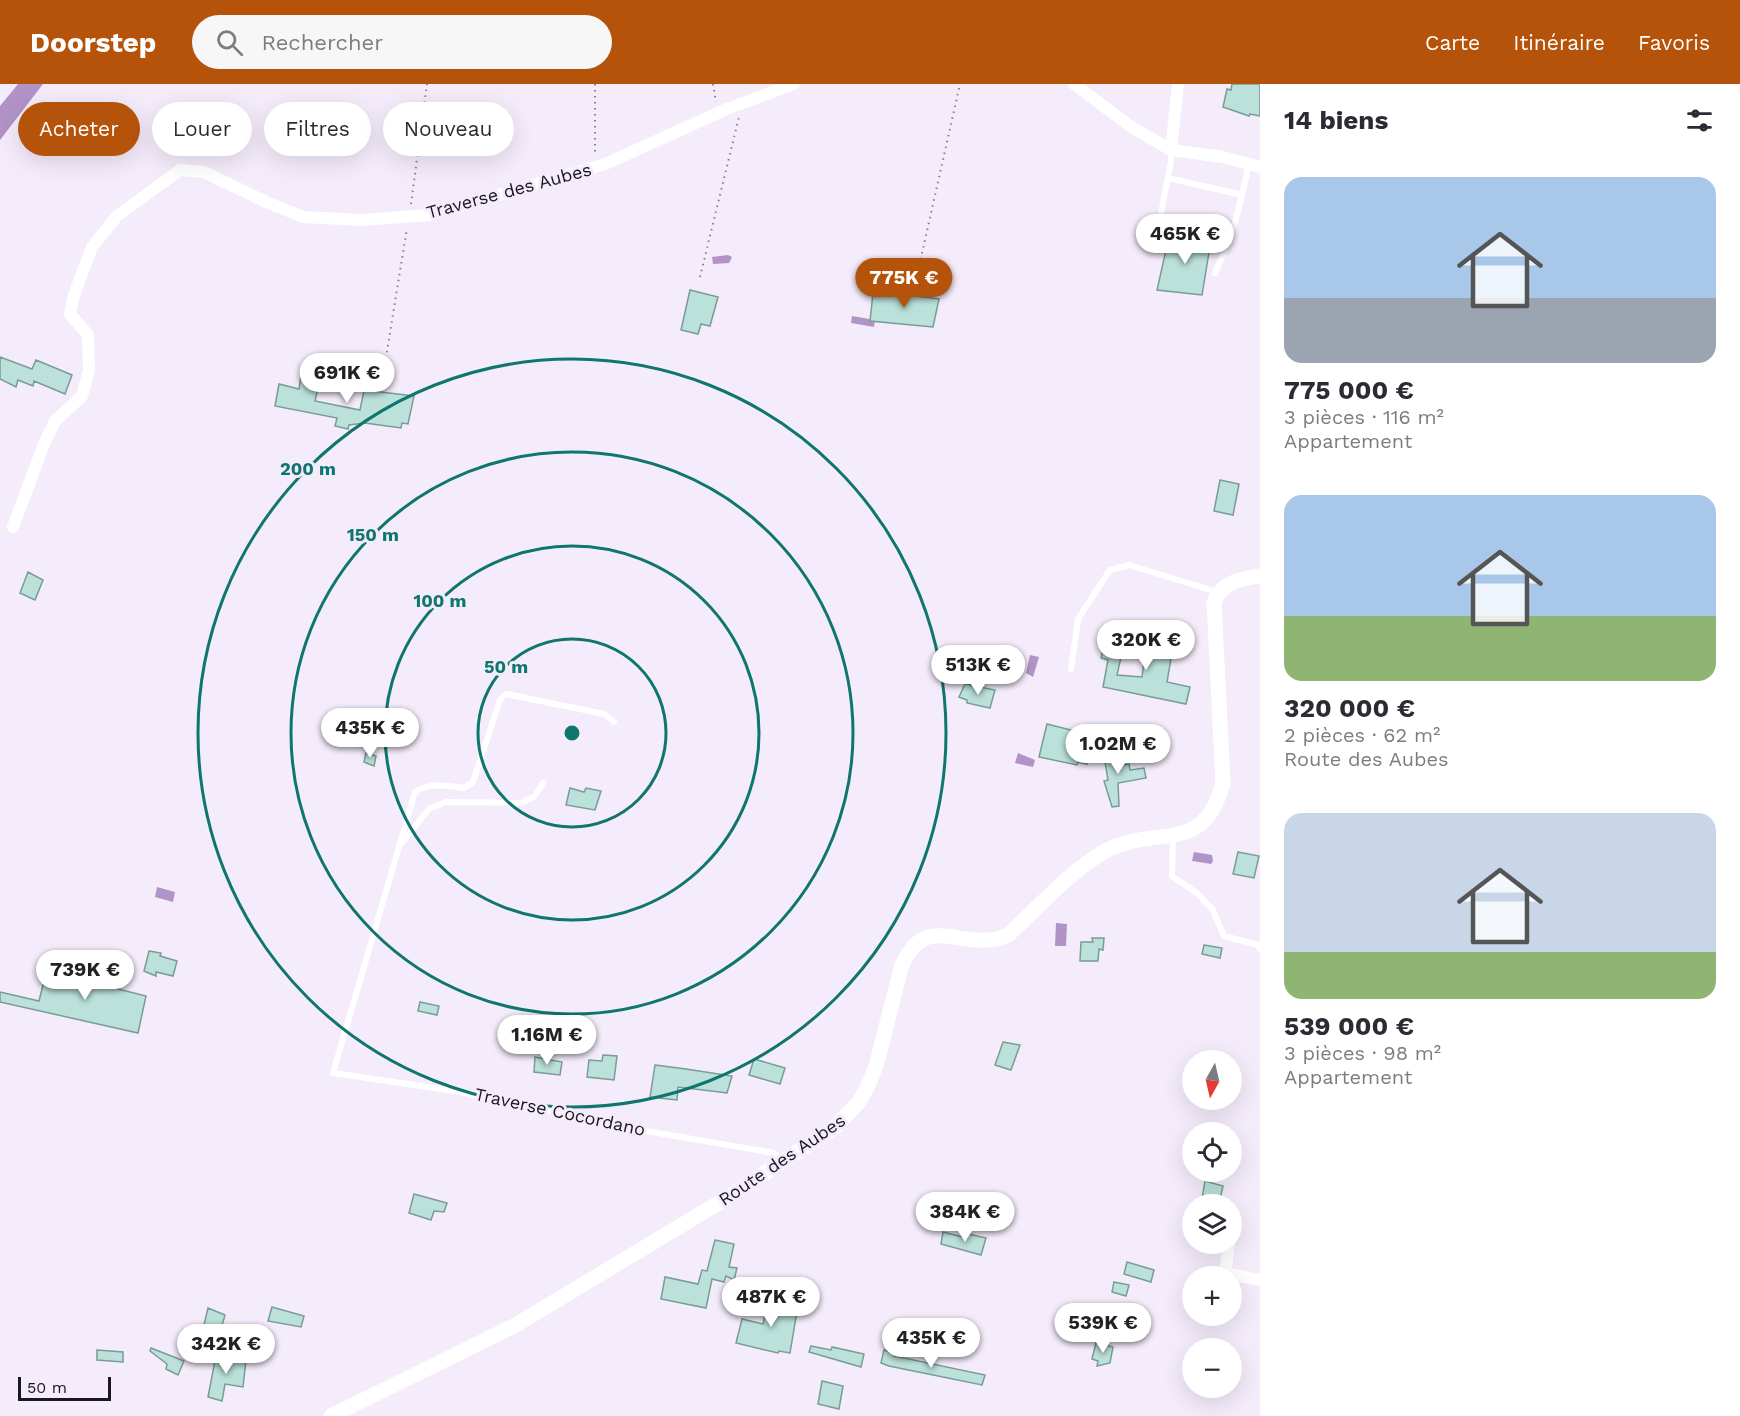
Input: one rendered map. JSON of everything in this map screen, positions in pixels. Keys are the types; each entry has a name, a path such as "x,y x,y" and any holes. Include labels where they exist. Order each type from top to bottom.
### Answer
{"street":[{"name":"Traverse des Aubes","path":"13,527 55,421 82,396 89,371 88,335 70,314 74,295 92,247 117,216 152,188 180,170 204,172 303,217 361,220 430,215 596,167 718,112 794,84"},
{"path":"1074,84 1130,126 1171,150 1223,157 1254,165"},
{"path":"1171,150 1178,84"},
{"path":"1218,593 1225,586 1260,576"},
{"name":"Route des Aubes","path":"331,1416 514,1326 727,1198 835,1127 858,1103 876,1066 901,968 907,954 921,938 933,936 996,941 1008,935 1079,869 1100,854 1132,841 1190,830 1206,820 1216,807 1223,783 1213,617 1218,593"},
{"path":"1228,1254 1225,1273 1260,1280"}],"lane":[{"path":"1154,250 1171,150"},
{"path":"1215,273 1225,246 1234,232 1242,195 1254,165"},
{"path":"1168,178 1242,195"},
{"path":"1071,669 1078,619 1110,570 1129,565 1218,593"},
{"path":"401,843 415,792 424,786 435,784 464,788 473,782 500,700 506,694 604,714 614,722"},
{"path":"401,843 429,809 446,802 521,803 534,797 543,783"},
{"path":"1173,835 1172,876 1197,893 1213,910 1224,936 1258,945 1260,949"},
{"name":"Traverse Cocordano","path":"401,843 333,1073 533,1105 634,1129 774,1153 784,1161"}],"path":[{"path":"383,376 409,217 427,84"},
{"path":"595,84 596,167"},
{"path":"713,84 718,112"},
{"path":"918,271 960,84"},
{"path":"700,277 743,103"}],"shaded area":[{"path":"18,84 43,84 29,102 18,102 18,117 0,140 0,106"},
{"path":"728,255 732,257 729,263 713,264 712,257"},
{"path":"852,316 875,320 874,327 851,323"},
{"path":"1131,625 1136,635 1133,643 1126,646 1123,634 1125,629"},
{"path":"1030,655 1039,657 1033,677 1026,673"},
{"path":"1018,753 1035,760 1033,767 1015,763"},
{"path":"1194,852 1212,855 1213,861 1211,864 1192,861"},
{"path":"157,887 175,892 173,902 155,897"},
{"path":"1056,923 1067,924 1066,946 1055,946"}],"building":[{"path":"1232,84 1260,84 1260,116 1250,114 1249,116 1223,107 1227,89 1231,90"},
{"path":"1178,235 1211,240 1202,295 1157,290 1166,250 1163,250 1166,236 1177,238"},
{"path":"690,290 718,297 710,326 701,324 698,334 681,330"},
{"path":"878,291 939,299 933,327 870,321 873,293 877,294"},
{"path":"0,357 32,369 36,360 72,375 65,394 34,381 33,386 18,380 16,387 0,379"},
{"path":"302,369 322,372 315,401 360,410 364,390 414,396 408,424 402,423 401,428 365,423 349,425 348,429 335,426 337,418 275,406 279,384 299,389"},
{"path":"1220,480 1239,484 1233,515 1214,511"},
{"path":"28,572 43,580 35,600 20,593"},
{"path":"1139,633 1168,639 1167,647 1172,653 1167,682 1190,687 1186,704 1103,687 1108,660 1101,658 1104,645 1123,648 1117,675 1142,677 1145,653 1135,651"},
{"path":"965,684 995,690 990,708 967,703 967,700 959,697"},
{"path":"1047,724 1091,735 1087,764 1078,762 1077,765 1039,757"},
{"path":"1111,742 1115,766 1129,764 1130,770 1144,768 1146,778 1118,783 1119,806 1112,807 1104,781 1108,780 1102,744"},
{"path":"366,753 376,756 374,766 364,762"},
{"path":"570,788 584,792 586,788 601,791 595,810 566,805"},
{"path":"1238,852 1259,856 1254,878 1233,874"},
{"path":"1092,938 1104,938 1103,950 1099,949 1098,961 1080,961 1081,942 1093,942"},
{"path":"1204,945 1222,948 1220,958 1202,954"},
{"path":"149,951 161,953 160,956 177,961 173,976 156,972 156,976 144,971"},
{"path":"49,961 61,964 58,976 100,987 103,976 120,981 118,989 146,996 138,1033 0,1002 0,992 39,1001"},
{"path":"420,1002 439,1006 437,1015 418,1011"},
{"path":"1003,1042 1020,1045 1011,1070 995,1065"},
{"path":"603,1055 617,1056 614,1080 587,1077 589,1060 602,1061"},
{"path":"535,1057 562,1062 560,1075 534,1072"},
{"path":"754,1059 785,1068 780,1084 749,1075"},
{"path":"655,1065 732,1076 727,1093 678,1087 677,1100 650,1097"},
{"path":"1205,1182 1223,1186 1221,1194 1203,1194"},
{"path":"414,1194 447,1203 444,1212 434,1211 431,1220 409,1213"},
{"path":"943,1232 967,1238 968,1234 986,1238 981,1255 941,1244"},
{"path":"715,1240 734,1244 729,1267 737,1268 734,1280 726,1276 724,1282 712,1279 706,1308 661,1299 665,1277 698,1284 702,1270 707,1271"},
{"path":"1127,1262 1154,1270 1151,1282 1124,1274"},
{"path":"1114,1282 1129,1285 1126,1296 1112,1292"},
{"path":"769,1298 798,1305 790,1353 779,1351 778,1353 736,1343 742,1319 763,1324"},
{"path":"272,1307 304,1316 301,1327 268,1321"},
{"path":"208,1308 225,1315 220,1333 203,1329"},
{"path":"1096,1343 1113,1347 1110,1363 1097,1366 1098,1361 1092,1359"},
{"path":"811,1346 831,1350 832,1347 864,1354 861,1367 809,1352"},
{"path":"151,1348 184,1361 178,1375 166,1369 167,1364 150,1351"},
{"path":"97,1350 123,1352 123,1362 97,1360"},
{"path":"884,1350 894,1353 894,1356 985,1375 982,1385 889,1366 881,1363"},
{"path":"216,1355 246,1360 243,1387 225,1384 222,1401 208,1397"},
{"path":"822,1381 843,1386 839,1409 818,1404"}]}
